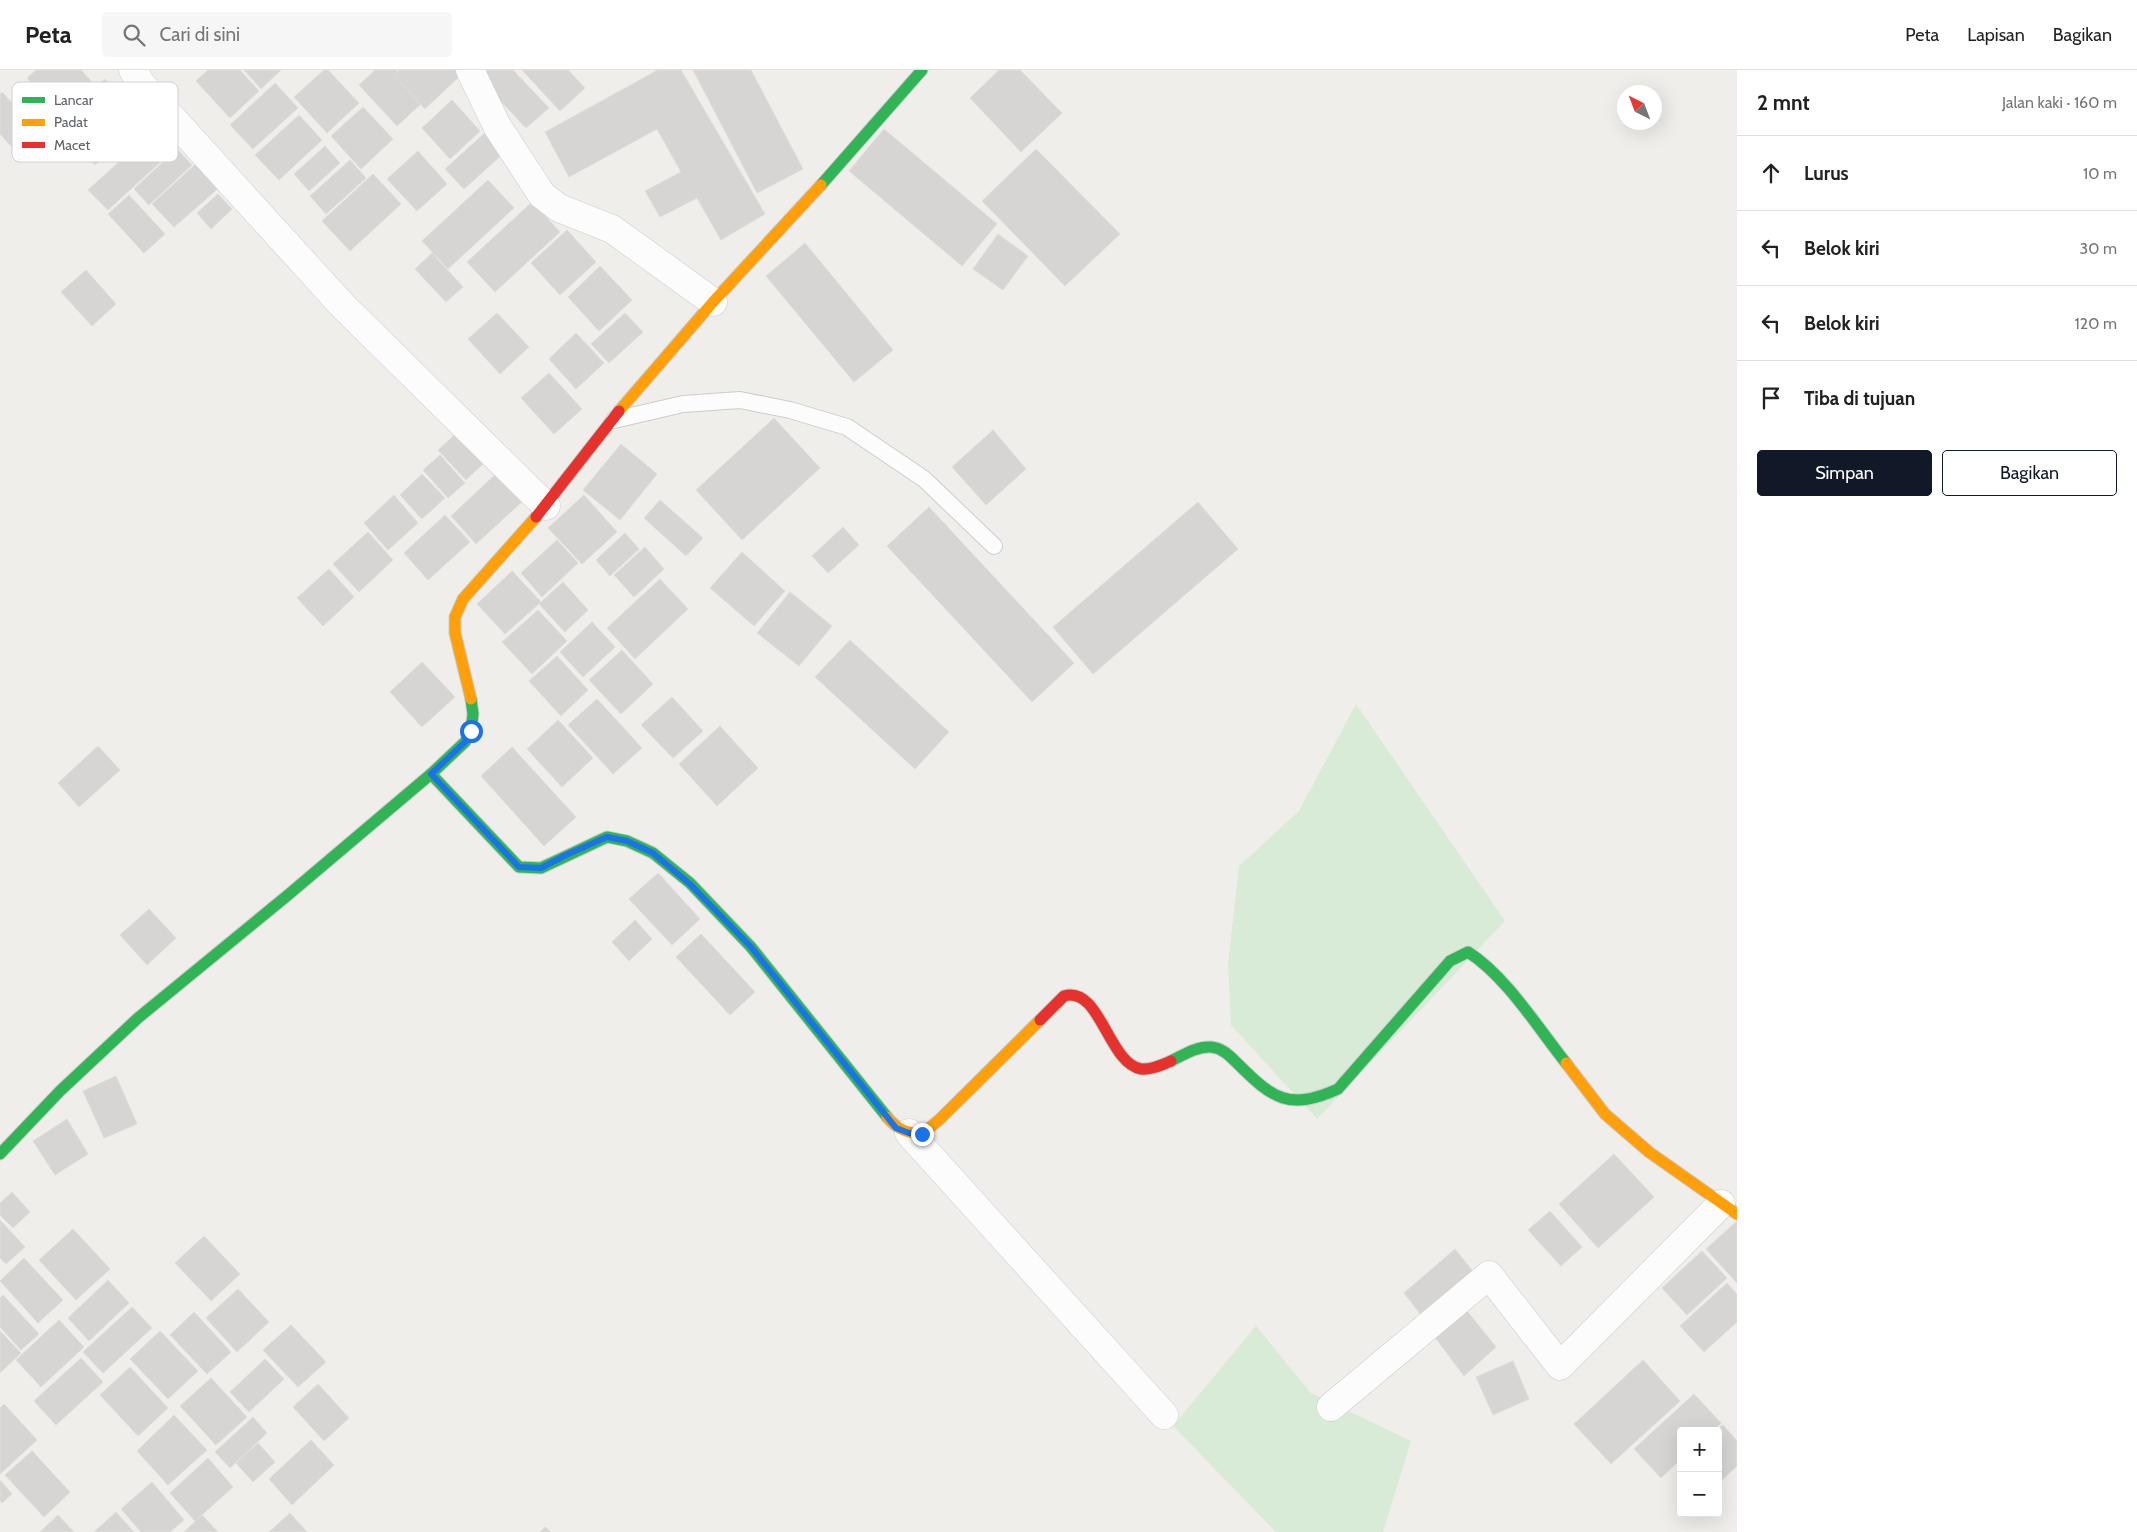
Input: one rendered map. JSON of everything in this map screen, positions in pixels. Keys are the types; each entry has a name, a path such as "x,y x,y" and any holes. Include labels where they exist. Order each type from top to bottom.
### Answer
{"street":[{"path":"133,70 140,82"},
{"path":"470,70 497,126 542,196 559,208 612,229 713,302"},
{"path":"0,1154 60,1091 138,1018 288,895 431,774 465,742 471,731 473,714 470,689 455,634 455,618 463,599 546,506 611,420 713,302 798,211 922,70"},
{"path":"178,125 343,306 546,506"},
{"path":"431,774 519,867 541,868 607,837 627,841 653,853 690,884 751,947 896,1128 909,1133 922,1134 939,1120 1064,996 1071,993 1081,996 1088,1002 1123,1055 1133,1066 1144,1069 1165,1065 1200,1047 1213,1046 1226,1052 1272,1094 1290,1102 1303,1102 1320,1098 1338,1089 1450,961 1468,952 1481,960 1498,976 1605,1114 1649,1152 1729,1209 1560,1366 1489,1275 1331,1407"},
{"path":"909,1133 1164,1415"}],"lane":[{"path":"611,420 682,404 740,400 790,410 847,427 924,479 994,546"}],"green space":[{"path":"1356,704 1505,921 1317,1119 1231,1025 1228,964 1239,866 1299,811"},
{"path":"1256,1326 1311,1393 1411,1441 1383,1532 1276,1532 1173,1426"}],"building":[{"path":"36,70 81,70 92,82 31,82 27,78"},
{"path":"208,70 240,70 259,91 230,118 196,81"},
{"path":"244,70 281,70 261,89"},
{"path":"324,70 328,70 359,103 327,133 294,97"},
{"path":"375,70 396,70 424,101 397,126 359,85"},
{"path":"399,70 462,70 464,72 425,109 394,75"},
{"path":"488,70 513,70 549,108 526,128 479,78"},
{"path":"522,70 568,70 585,88 560,111"},
{"path":"658,70 681,70 765,214 721,240 697,198 660,217 645,191 681,172 657,129 569,177 545,132"},
{"path":"693,70 751,70 803,169 757,193"},
{"path":"999,70 1020,70 1062,113 1021,152 970,98"},
{"path":"275,83 298,108 253,149 230,125"},
{"path":"2,92 12,103 12,147 0,134 0,94"},
{"path":"452,100 480,131 450,159 422,128"},
{"path":"363,107 393,139 361,169 331,136"},
{"path":"299,115 322,140 279,180 255,155"},
{"path":"884,129 997,224 962,266 849,171"},
{"path":"487,131 506,151 464,189 445,169"},
{"path":"325,146 340,163 309,191 294,174"},
{"path":"1036,149 1120,234 1065,286 982,201"},
{"path":"178,150 192,165 149,205 134,189 163,162 178,162"},
{"path":"418,151 447,184 417,211 387,179"},
{"path":"350,160 366,178 326,214 310,196"},
{"path":"199,161 221,186 174,227 152,204"},
{"path":"119,162 160,162 108,210 88,190"},
{"path":"373,174 401,204 350,251 322,221"},
{"path":"488,180 514,208 448,269 422,241"},
{"path":"218,194 232,209 211,229 197,213"},
{"path":"129,195 165,234 144,253 108,214"},
{"path":"532,202 560,232 495,292 467,262"},
{"path":"567,230 596,262 560,295 531,263"},
{"path":"998,234 1028,256 1003,290 973,269"},
{"path":"805,243 893,350 854,382 766,276"},
{"path":"432,253 463,287 446,302 415,269"},
{"path":"600,266 632,300 599,331 568,297"},
{"path":"86,270 116,304 92,326 61,292"},
{"path":"497,313 529,347 500,374 468,339"},
{"path":"625,313 643,332 609,363 591,344"},
{"path":"576,333 604,363 576,389 549,359"},
{"path":"549,373 582,409 554,434 521,398"},
{"path":"774,418 820,468 742,540 696,490"},
{"path":"993,430 1026,469 986,505 952,467"},
{"path":"459,431 487,460 466,480 438,450"},
{"path":"621,444 657,474 620,520 583,490"},
{"path":"440,455 465,483 448,498 423,470"},
{"path":"499,471 525,499 476,544 451,516"},
{"path":"422,474 445,498 422,519 400,495"},
{"path":"394,495 418,523 388,550 364,523"},
{"path":"584,495 617,532 582,564 548,528"},
{"path":"660,500 703,538 686,556 644,518"},
{"path":"1198,502 1238,549 1093,674 1053,627"},
{"path":"929,507 1074,663 1032,702 887,546"},
{"path":"445,515 470,542 428,580 404,553"},
{"path":"843,527 859,545 828,573 812,556"},
{"path":"368,532 393,560 359,592 333,564"},
{"path":"625,533 639,549 610,576 596,560"},
{"path":"557,540 578,563 542,597 521,573"},
{"path":"645,547 664,569 634,597 614,575"},
{"path":"742,552 785,591 754,626 710,588"},
{"path":"329,569 354,597 323,626 297,598"},
{"path":"512,571 541,602 505,634 477,604"},
{"path":"660,579 688,609 635,659 607,628"},
{"path":"563,582 588,610 565,632 539,604"},
{"path":"790,592 832,626 799,666 757,633"},
{"path":"538,610 567,641 532,674 502,642"},
{"path":"592,622 615,647 583,677 560,652"},
{"path":"850,640 949,732 915,769 815,677"},
{"path":"622,650 653,684 621,714 589,680"},
{"path":"557,656 588,690 561,716 529,681"},
{"path":"422,662 455,697 422,727 390,692"},
{"path":"672,697 703,731 673,758 641,725"},
{"path":"597,699 642,748 613,774 568,725"},
{"path":"558,720 593,758 562,787 527,749"},
{"path":"720,726 758,768 717,806 679,764"},
{"path":"98,746 120,770 79,807 58,783"},
{"path":"512,747 576,817 544,846 481,776"},
{"path":"658,873 700,919 672,945 629,899"},
{"path":"149,909 176,938 147,965 120,935"},
{"path":"635,920 652,939 629,961 612,942"},
{"path":"701,934 755,992 730,1015 676,957"},
{"path":"116,1076 137,1124 104,1138 83,1091"},
{"path":"67,1119 88,1154 55,1175 33,1141"},
{"path":"1614,1154 1654,1197 1598,1248 1559,1204"},
{"path":"12,1192 30,1212 13,1228 0,1215 0,1203"},
{"path":"1550,1211 1582,1247 1561,1266 1528,1230"},
{"path":"0,1220 25,1247 6,1264 0,1258"},
{"path":"1737,1221 1737,1283 1706,1249"},
{"path":"73,1229 110,1269 76,1300 39,1260"},
{"path":"204,1236 240,1274 211,1301 175,1263"},
{"path":"1455,1249 1479,1279 1428,1324 1404,1293"},
{"path":"1702,1251 1727,1278 1687,1315 1662,1288"},
{"path":"24,1258 63,1300 38,1323 0,1281"},
{"path":"108,1280 129,1303 89,1341 68,1318"},
{"path":"1727,1283 1737,1294 1737,1322 1704,1352 1680,1326"},
{"path":"238,1289 269,1322 237,1352 206,1318"},
{"path":"3,1295 39,1334 21,1350 0,1327 0,1298"},
{"path":"1459,1301 1496,1347 1464,1376 1428,1328"},
{"path":"132,1307 152,1328 103,1373 83,1352"},
{"path":"194,1312 231,1352 207,1374 170,1335"},
{"path":"59,1320 84,1347 41,1387 16,1360"},
{"path":"291,1325 326,1362 298,1387 263,1350"},
{"path":"0,1331 21,1353 0,1373"},
{"path":"160,1331 198,1371 168,1399 130,1359"},
{"path":"81,1358 103,1382 56,1425 34,1401"},
{"path":"265,1359 284,1379 249,1412 230,1392"},
{"path":"1643,1360 1680,1401 1611,1464 1574,1424"},
{"path":"1513,1361 1529,1399 1493,1415 1476,1377"},
{"path":"130,1367 168,1408 138,1436 100,1395"},
{"path":"211,1378 247,1417 216,1445 180,1406"},
{"path":"318,1384 349,1418 324,1441 293,1407"},
{"path":"1694,1394 1721,1423 1716,1427 1677,1427 1677,1463 1661,1478 1634,1449"},
{"path":"4,1404 37,1440 0,1474 0,1408"},
{"path":"174,1415 207,1450 168,1485 137,1451"},
{"path":"253,1417 267,1433 230,1468 215,1452"},
{"path":"1723,1425 1737,1441 1737,1466 1722,1480 1722,1427"},
{"path":"311,1440 334,1465 292,1505 269,1479"},
{"path":"258,1443 275,1462 253,1482 236,1463"},
{"path":"32,1451 70,1492 44,1517 5,1475"},
{"path":"208,1458 233,1487 195,1521 170,1493"},
{"path":"0,1480 12,1494 2,1503 0,1501"},
{"path":"152,1482 184,1520 170,1532 141,1532 121,1509"},
{"path":"116,1512 134,1532 94,1532"},
{"path":"290,1513 307,1532 269,1532"},
{"path":"58,1515 74,1532 40,1532"},
{"path":"202,1515 218,1532 184,1532"},
{"path":"545,1527 551,1532 540,1532"}],"traffic: fast":[{"path":"821,185 922,70"},
{"path":"0,1154 60,1091 138,1018 288,895 431,774 465,742 471,731 473,714 471,699"},
{"path":"431,774 519,867 541,868 607,837 627,841 653,853 690,883 751,947 887,1117"},
{"path":"1171,1061 1195,1049 1211,1047 1222,1050 1261,1085 1283,1098 1294,1100 1321,1096 1338,1089 1450,961 1468,952 1482,962 1508,988 1566,1063"}],"traffic: slow":[{"path":"619,411 713,302 821,185"},
{"path":"471,699 455,633 455,617 463,599 536,517"},
{"path":"887,1117 902,1130 922,1134 939,1120 1040,1020"},
{"path":"1566,1063 1605,1114 1649,1152 1737,1214"}],"traffic: jam":[{"path":"536,517 619,411"},
{"path":"1040,1020 1064,996 1076,996 1087,1002 1120,1054 1130,1064 1145,1069 1171,1061"}],"route":[{"path":"471,731 465,742 431,774 519,867 541,868 607,837 627,841 653,853 690,884 751,947 896,1128 909,1133 922,1134"}]}
